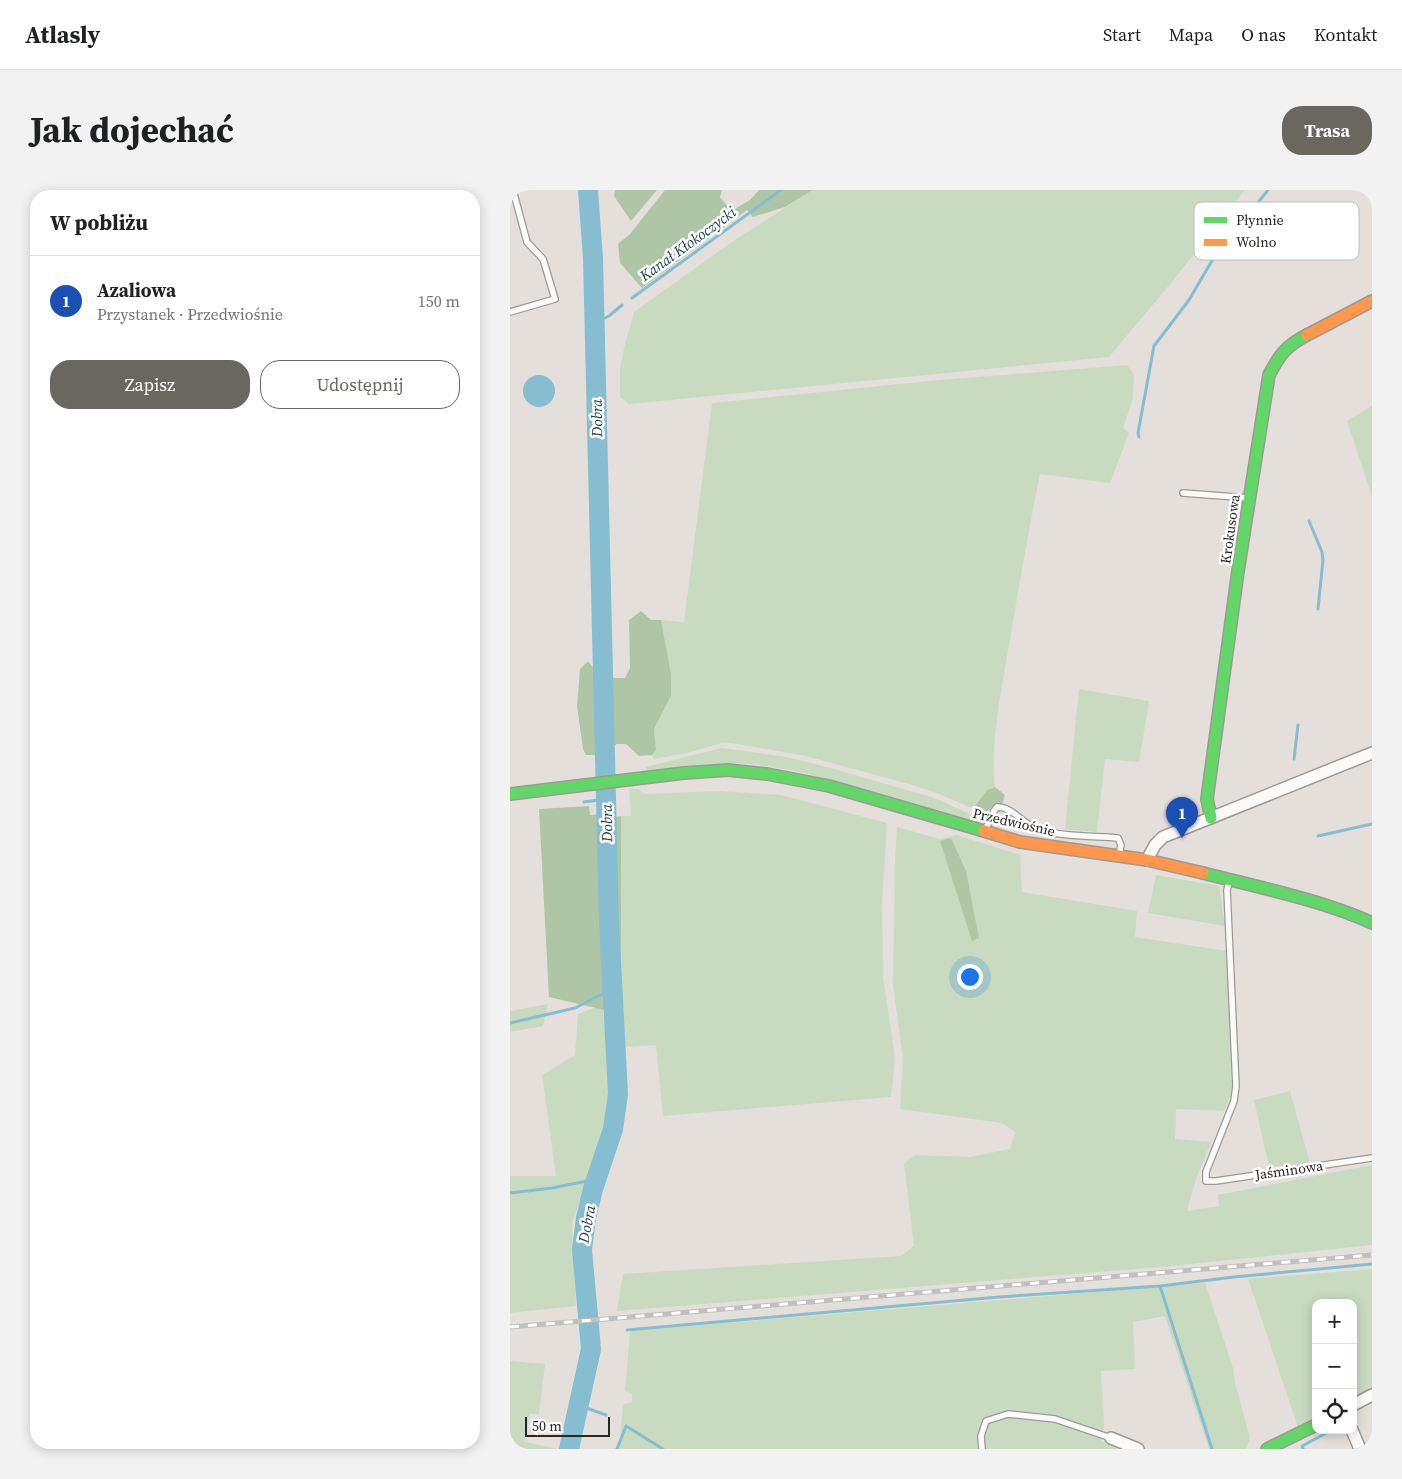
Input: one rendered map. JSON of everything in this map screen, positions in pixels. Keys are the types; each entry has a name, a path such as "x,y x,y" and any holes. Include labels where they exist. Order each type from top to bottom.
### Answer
{"street":[{"name":"Krokusowa","path":"1211,818 1207,799 1249,498 1269,375 1279,355 1295,341 1372,301"},
{"path":"1147,860 1154,846 1163,837 1372,753"},
{"name":"Przedwiośnie","path":"510,794 628,779 728,770 767,774 829,786 1020,842 1147,860 1229,880 1319,904 1359,917 1372,924"},
{"path":"1357,1403 1372,1395"},
{"path":"1267,1449 1312,1427"},
{"path":"1354,1434 1360,1449"},
{"path":"1111,1438 1138,1449"}],"lane":[{"path":"510,312 554,299 544,259 527,242 513,190"},
{"path":"1183,493 1249,498"},
{"path":"984,832 994,810 997,807 1003,807 1010,810 1028,825 1037,829 1073,835 1118,838 1121,844 1119,856"},
{"name":"Jaśminowa","path":"1229,880 1227,890 1236,1086 1234,1101 1206,1172 1206,1181 1372,1158"},
{"path":"982,1449 981,1436 986,1421 1008,1414 1055,1419 1111,1438"}],"green space":[{"path":"615,190 657,190 631,221 614,196"},
{"path":"665,190 722,190 720,197 733,210 750,200 759,190 813,190 785,207 753,217 747,210 642,288 620,263 618,244 630,234"},
{"path":"813,190 1245,190 1235,202 1194,202 1194,254 1109,357 629,404 620,397 620,369 634,312 736,239"},
{"path":"1127,365 1134,374 1133,398 1123,428 1129,433 1110,483 1040,474 999,701 994,754 995,787 987,790 975,806 969,807 916,786 806,756 731,743 722,743 687,753 654,759 652,755 656,750 654,729 671,696 671,674 661,620 684,622 712,403 929,381"},
{"path":"1372,406 1372,496 1347,421"},
{"path":"641,611 651,620 661,620 671,674 671,696 654,729 656,750 652,755 639,756 626,744 617,744 611,747 610,678 625,678 630,668 629,620"},
{"path":"588,661 596,671 595,755 586,755 583,749 577,706 580,669"},
{"path":"1079,689 1149,701 1139,762 1105,759 1097,832 1065,829"},
{"path":"722,748 787,757 827,767 935,798 983,820 976,823 831,780 775,767 704,764 647,770 646,767"},
{"path":"995,787 1005,795 1002,805 993,806 987,812 975,806 987,790"},
{"path":"629,789 638,789 645,794 720,791 781,795 887,823 882,905 883,976 895,1059 891,1097 663,1116 656,1045 624,1047 621,1014 621,816 631,816"},
{"path":"589,806 590,815 602,814 606,891 616,890 614,817 621,816 621,1014 549,997 539,809"},
{"path":"897,827 940,839 957,835 1020,855 1022,892 1137,911 1135,937 1227,951 1232,1093 1224,1111 1176,1109 1175,1139 1211,1142 1196,1179 1187,1211 1219,1206 1218,1195 1372,1165 1372,1245 1172,1266 617,1311 623,1274 901,1256 914,1246 904,1164 914,1155 970,1157 1010,1149 1015,1132 1002,1123 900,1109 903,1060 893,984"},
{"path":"951,838 966,871 979,938 972,941 940,841"},
{"path":"1156,875 1219,886 1225,926 1148,913"},
{"path":"548,1004 543,1026 510,1032 510,1011"},
{"path":"602,1005 612,1090 591,1172 572,1223 576,1306 510,1313 510,1176 556,1176 542,1075 575,1055 578,1014"},
{"path":"1290,1091 1310,1163 1269,1167 1254,1100"},
{"path":"1372,1269 1372,1389 1357,1396 1357,1299 1312,1299 1312,1422 1299,1430 1248,1279"},
{"path":"1205,1283 1233,1368 1235,1383 1250,1438 1246,1449 1209,1449 1165,1316 1133,1322 1135,1369 1101,1371 1104,1425 1101,1441 1119,1449 619,1449 623,1405 632,1402 632,1393 625,1391 630,1331"},
{"path":"510,1361 545,1364 539,1414 529,1414 525,1442 558,1449 510,1449"}],"water":[{"path":"539,375 545,376 550,380 554,385 554,397 550,402 545,406 539,407 533,406 528,402 524,397 523,391 524,385 528,380 533,376"}],"waterway":[{"name":"Dobra","path":"569,1449 591,1349 582,1250 586,1218 593,1189 613,1129 618,1094 609,923 593,258 588,190"},
{"name":"Kanał Kłokoczycki","path":"632,298 781,190"},
{"path":"1258,202 1268,190"},
{"path":"1139,437 1138,433 1154,346 1189,300 1212,260"},
{"name":"Kanał Kłokoczycki","path":"594,323 609,316 622,305"},
{"path":"1309,521 1322,552 1323,560 1318,609"},
{"path":"1294,759 1298,725"},
{"path":"584,802 606,799"},
{"path":"1318,836 1372,824"},
{"path":"510,1023 575,1008 612,989"},
{"path":"510,1193 552,1188 597,1179"},
{"path":"627,1330 999,1297 1160,1286 1372,1264"},
{"path":"1160,1286 1212,1449"},
{"path":"578,1405 606,1415"},
{"path":"617,1449 626,1426 663,1449"},
{"path":"1303,1449 1302,1446 1324,1434"}],"railway":[{"path":"510,1327 1372,1255"}],"traffic: fast":[{"path":"1211,818 1207,799 1238,571 1269,375 1284,351 1307,335"},
{"path":"510,794 684,773 728,770 767,774 829,786 984,831"},
{"path":"1203,873 1332,907 1372,923"},
{"path":"1267,1449 1312,1427"}],"traffic: slow":[{"path":"1307,335 1372,301"},
{"path":"984,831 1020,842 1147,860 1203,873"}],"place":[{"name":"Azaliowa","path":"1182,838"}]}
